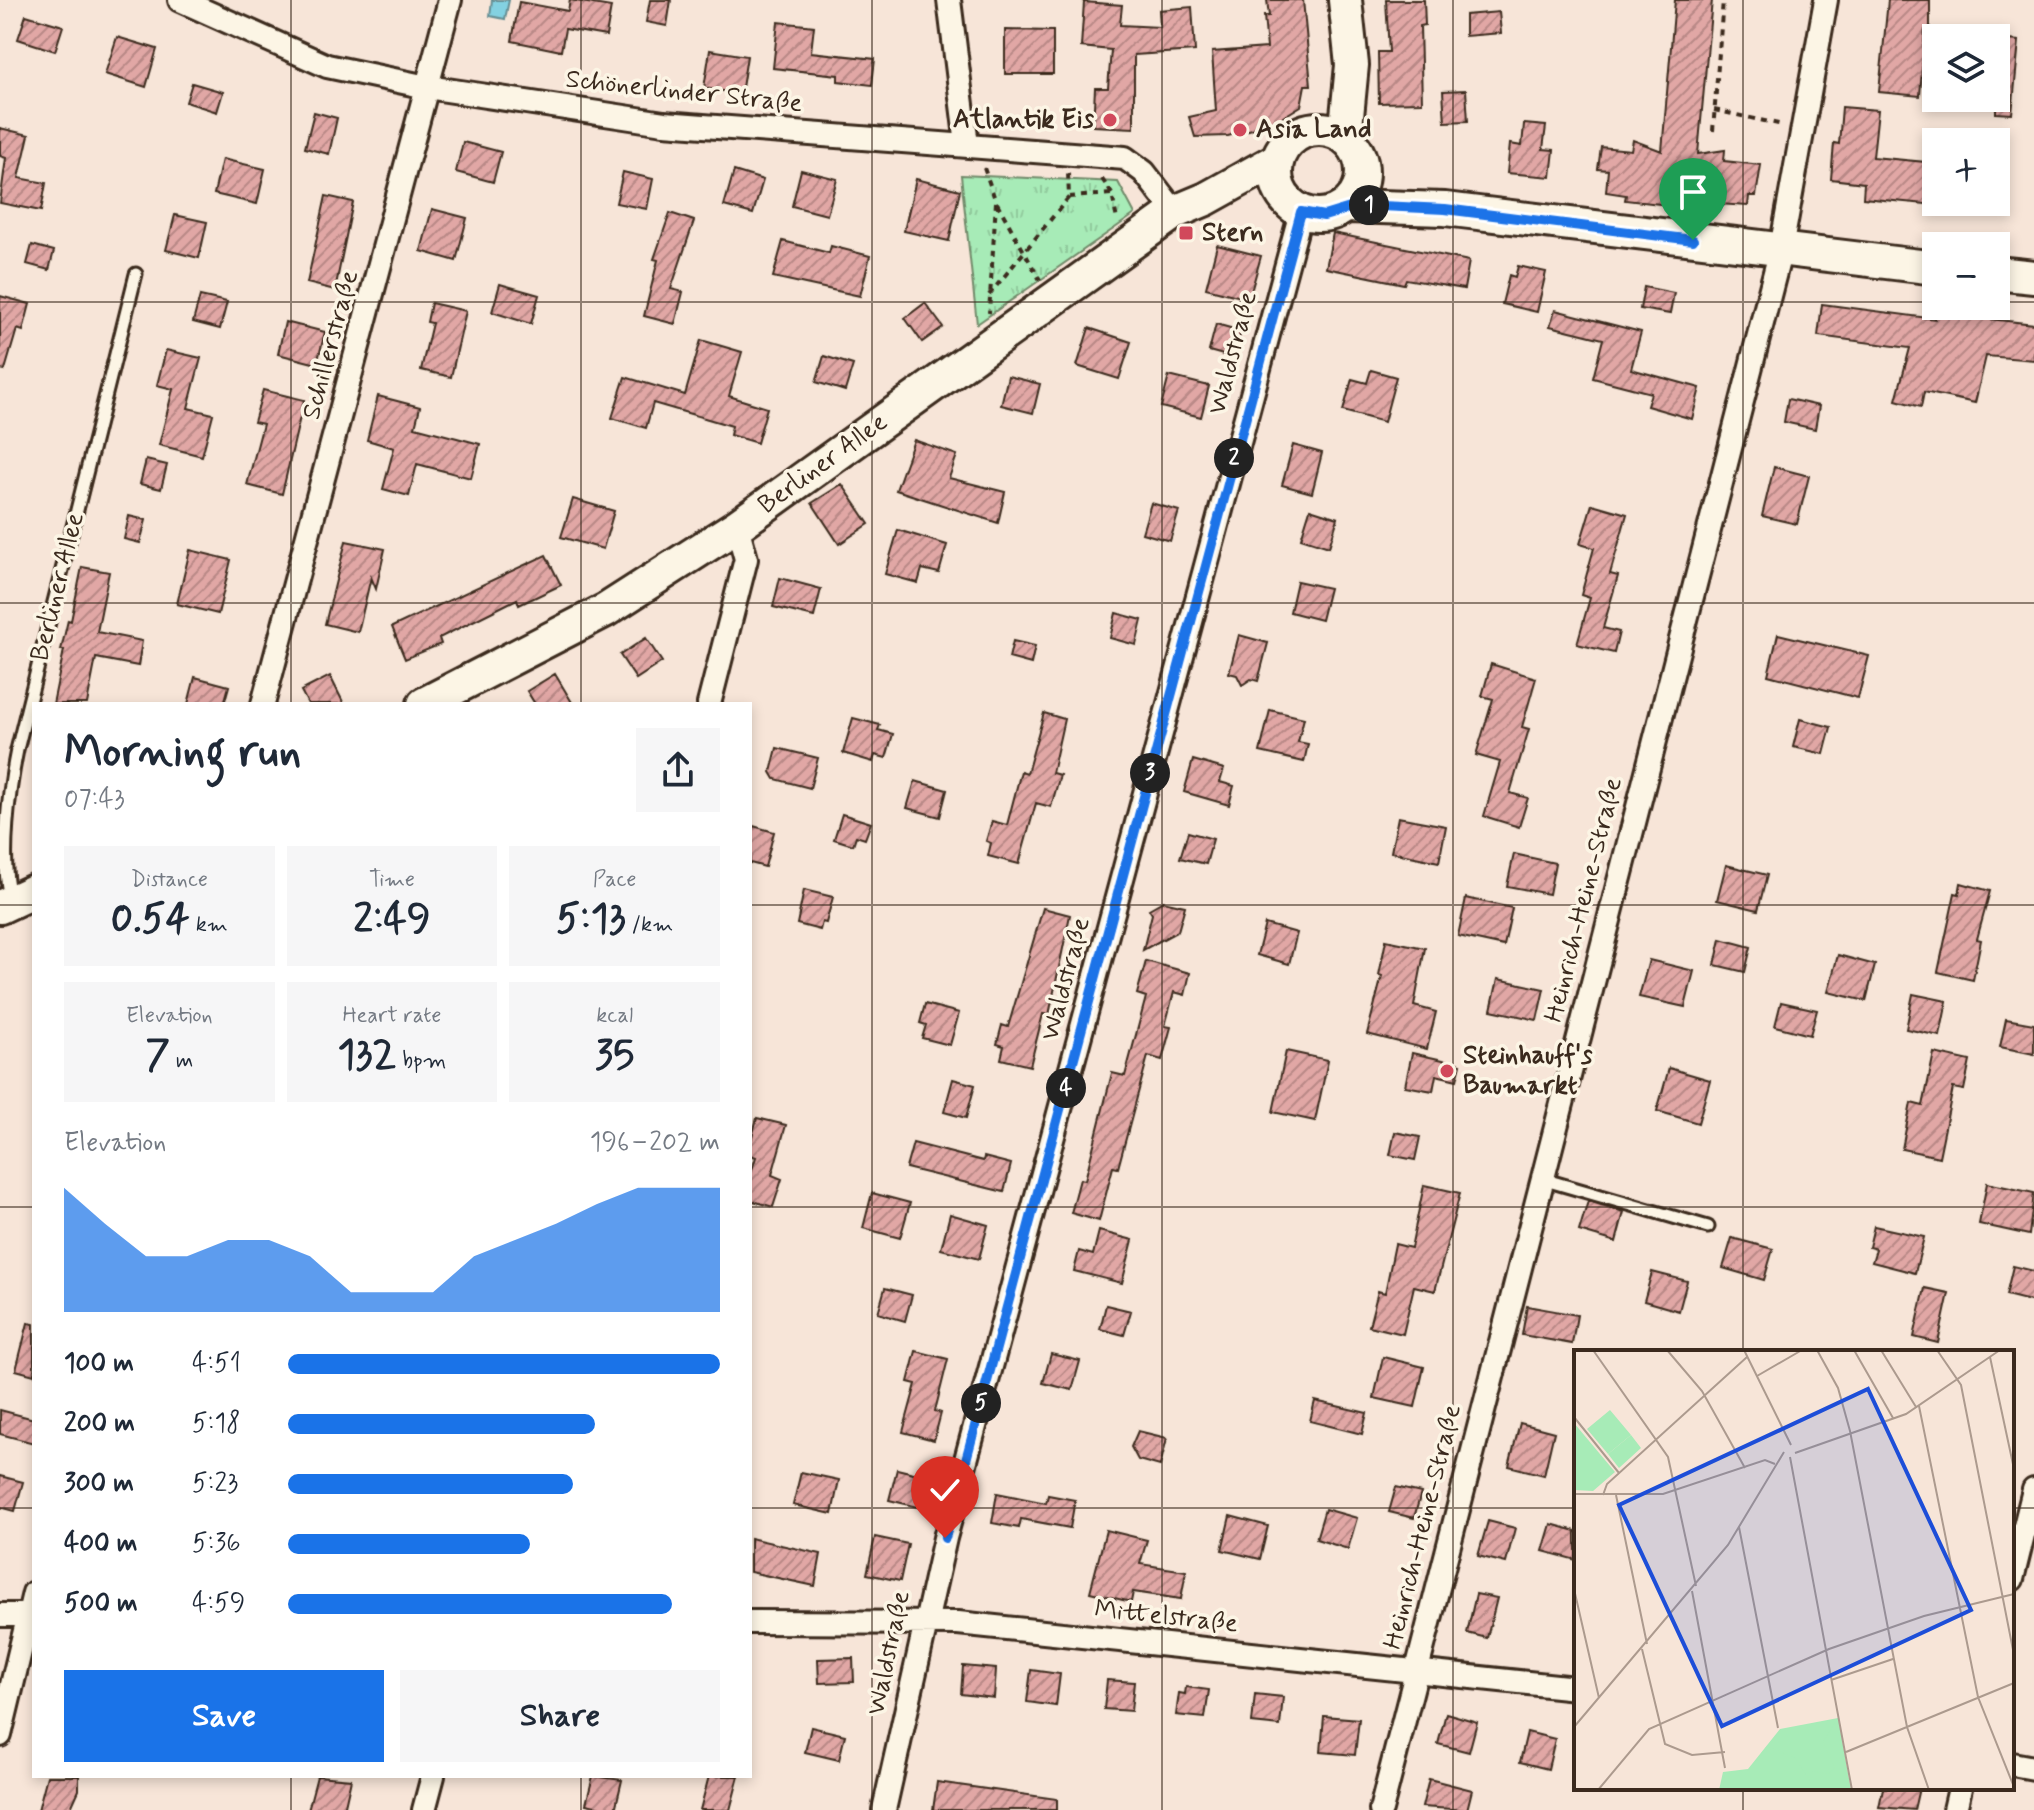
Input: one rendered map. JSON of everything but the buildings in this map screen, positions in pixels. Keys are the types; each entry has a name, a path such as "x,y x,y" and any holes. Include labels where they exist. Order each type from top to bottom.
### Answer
{"main road":[{"path":"1346,15 1329,100 1310,129 1290,139 1278,159 1276,182 1291,202 1324,216 1347,206 1445,209 1605,231 1922,266"},
{"path":"1346,15 1352,65 1354,150 1361,186 1347,206"},
{"path":"1310,129 1335,131 1378,181 1445,209"},
{"name":"Berliner Allee","path":"428,702 606,610 737,526 1175,212 1206,199 1278,159"},
{"name":"Berliner Allee","path":"1206,199 1291,202"},
{"path":"2010,274 2034,277"}],"street":[{"name":"Schönerlinder Straße","path":"180,0 327,66 427,87 664,123 1125,158 1144,172 1175,212"},
{"name":"Schillerstraße","path":"264,702 450,0"},
{"path":"949,0 967,145"},
{"name":"Heinrich-Heine-Straße","path":"1381,1810 1781,249 1826,0"},
{"name":"Waldstraße","path":"884,1810 924,1623 1291,202"},
{"path":"710,702 746,559 737,526"},
{"path":"2014,1571 2034,1490"},
{"path":"0,1615 31,1615 0,1735"},
{"name":"Mittelstraße","path":"752,1622 924,1623 1574,1688"},
{"path":"2014,1764 2034,1768"},
{"path":"424,1810 432,1778"},
{"path":"1955,1810 1960,1790"}],"lane":[{"name":"Berliner Allee","path":"15,900 4,881 9,791 136,274"},
{"path":"1541,1179 1708,1227"}],"path":[{"path":"1713,131 1723,0"},
{"path":"1714,110 1802,129"},
{"path":"967,145 982,162 996,202 1041,282"},
{"path":"987,297 1069,197 1071,153"},
{"path":"1069,197 1112,194 1119,229"},
{"path":"990,319 987,297 996,202"}],"green space":[{"path":"961,175 1118,182 1135,214 977,324"}],"water":[{"path":"492,0 509,0 505,19 490,16"}],"place":[{"name":"Atlantik Eis","path":"1110,120"},
{"name":"Asia Land","path":"1240,130"},
{"name":"Stern","path":"1186,233"},
{"name":"Steinhauff's Baumarkt","path":"1447,1071"}],"route":[{"path":"945,1538 1301,212 1324,216 1347,206 1360,205 1445,209 1693,240"}]}
